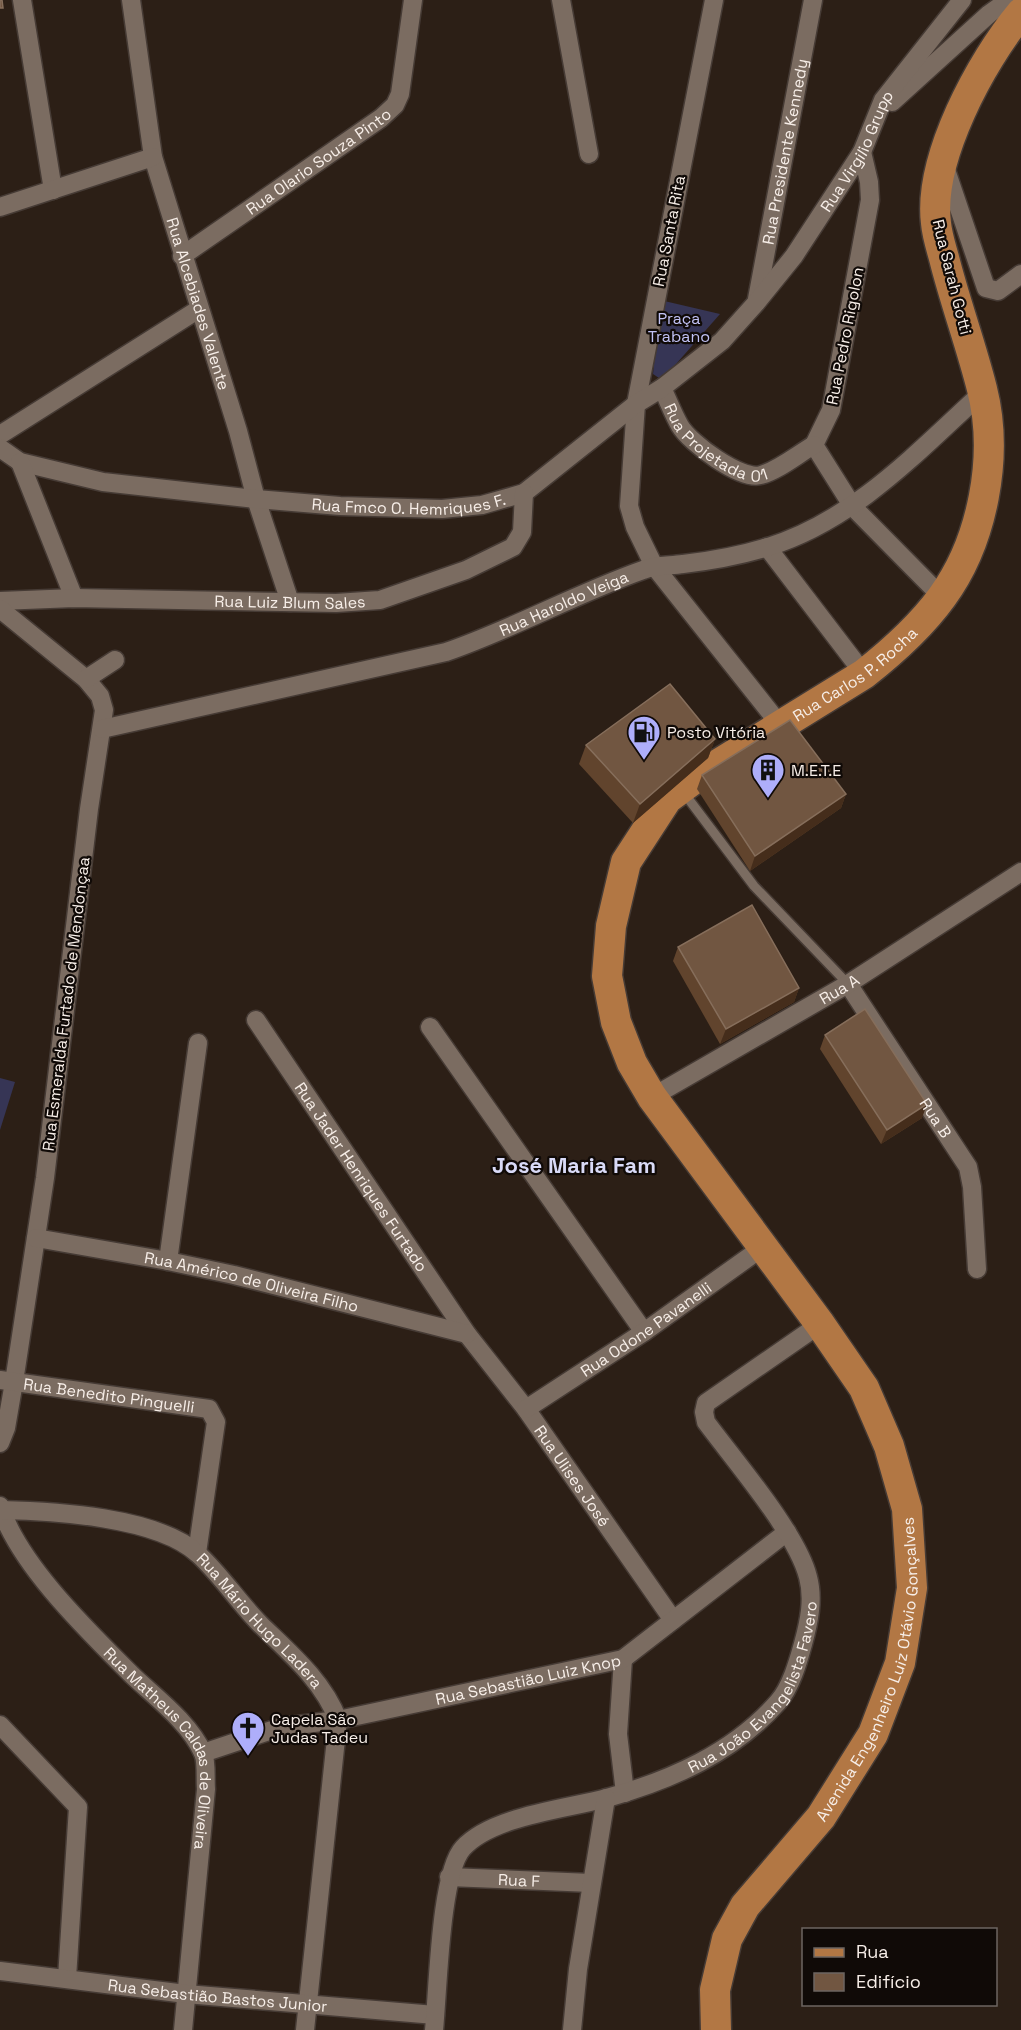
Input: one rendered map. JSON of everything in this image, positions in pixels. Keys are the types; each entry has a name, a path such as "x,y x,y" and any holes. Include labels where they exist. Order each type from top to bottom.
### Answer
{"main road":[{"name":"Rua Sarah Gotti","path":"983,392 936,223 936,191 943,161 965,103 986,59 1021,13"},
{"name":"Rua Carlos P. Rocha","path":"652,1097 632,1063 616,1022 607,976 611,926 626,862 667,799 864,674 906,636 942,597 965,555 985,499 990,461 989,426 983,392"},
{"name":"Avenida Engenheiro Luiz Otávio Gonçalves","path":"652,1097 820,1324 864,1388 890,1446 907,1509 912,1588 900,1663 873,1734 821,1817 745,1906 727,1939 715,1990 716,2030"}],"street":[{"path":"22,0 53,190"},
{"name":"Rua Alcebiades Valente","path":"131,0 153,157 256,499 290,602"},
{"name":"Rua Olario Souza Pinto","path":"182,256 381,118 395,105 400,94 413,0"},
{"path":"561,0 590,153"},
{"name":"Rua Santa Rita","path":"714,0 636,404 629,506 635,526 654,566 781,726"},
{"name":"Rua Presidente Kennedy","path":"756,303 813,0"},
{"name":"Rua Virgilio Grupp","path":"756,303 794,256 862,153 875,118 892,88 938,34 962,0"},
{"path":"875,118 989,14 1003,4 1016,0"},
{"name":"Rua Pedro Rigolon","path":"814,445 831,410 870,200 869,182 862,153"},
{"path":"0,207 153,157"},
{"name":"Rua Sarah Gotti","path":"943,161 986,288 998,291 1021,274"},
{"name":"Rua Fmco O. Hemriques F.","path":"0,448 20,462 103,482 340,506 442,509 482,505 524,493 636,404 663,388 722,341 756,303"},
{"path":"0,435 199,309"},
{"name":"Rua Projetada 01","path":"663,388 681,427 689,437 738,473 750,477 762,475 814,445"},
{"name":"Rua Haroldo Veiga","path":"102,729 446,652 488,638 610,582 654,566 685,564 767,547 809,530 853,507 890,478 983,392"},
{"path":"814,445 853,507 942,597"},
{"path":"20,462 74,598"},
{"name":"Rua Luiz Blum Sales","path":"0,601 74,598 336,603 380,600 466,570 513,547 522,532 524,493"},
{"path":"767,547 864,674"},
{"name":"Rua Esmeralda Furtado de Mendonçaa","path":"0,609 86,679 100,696 104,710 89,809 72,971 36,1238 7,1381 6,1428 0,1443"},
{"path":"86,679 115,660"},
{"name":"Rua A","path":"652,1097 848,984 1021,872"},
{"name":"Rua B","path":"848,984 968,1167 972,1187 977,1269"},
{"name":"Rua Jader Henriques Furtado","path":"256,1020 467,1334"},
{"path":"430,1028 644,1332"},
{"path":"168,1261 198,1043"},
{"name":"Rua Américo de Oliveira Filho","path":"36,1238 168,1261 467,1334"},
{"name":"Rua Odone Pavanelli","path":"526,1409 644,1332 763,1247"},
{"name":"Rua João Evangelista Favero","path":"435,2023 449,1877 461,1850 473,1838 502,1824 606,1798 668,1778 720,1753 779,1701 797,1666 811,1615 808,1576 787,1532 706,1422 704,1412 706,1403 820,1324"},
{"name":"Rua Ulises José","path":"467,1334 526,1409 673,1620"},
{"name":"Rua Benedito Pinguelli","path":"7,1381 209,1409 214,1415 198,1553"},
{"name":"Rua Mário Hugo Ladera","path":"1,1508 43,1511 144,1527 170,1535 198,1553 244,1607 314,1678 331,1702 338,1720"},
{"name":"Rua Matheus Caldas de Oliveira","path":"1,1508 27,1558 42,1579 131,1674 176,1715 203,1753 206,1789 183,2030"},
{"name":"Rua Sebastião Luiz Knop","path":"203,1753 281,1727 338,1720 623,1659 787,1532"},
{"path":"623,1659 618,1734 625,1792"},
{"path":"305,2030 338,1720"},
{"path":"0,1725 78,1807 67,1978"},
{"path":"572,2030 591,1883 606,1798"},
{"name":"Rua F","path":"449,1877 591,1883"},
{"name":"Rua Sebastião Bastos Junior","path":"0,1971 186,1994 307,2004 435,2023"}],"lane":[{"path":"681,789 754,886 848,984"}],"green space":[{"name":"Praça Trabano","path":"660,300 720,314 662,380 653,374"},
{"path":"0,1078 15,1082 0,1130"}],"building":[{"name":"Posto Vitória","path":"670,684 715,739 640,804 586,745"},
{"name":"M.E.T.E","path":"790,720 846,794 755,856 702,775"},
{"path":"752,905 799,988 726,1029 678,947"},
{"path":"865,1009 927,1104 887,1130 825,1035"}],"place":[{"name":"Posto Vitória","path":"644,761"},
{"name":"M.E.T.E","path":"768,799"},
{"name":"Capela São Judas Tadeu","path":"248,1757"}],"district":[{"name":"José Maria Fam","path":"574,1165"}]}
